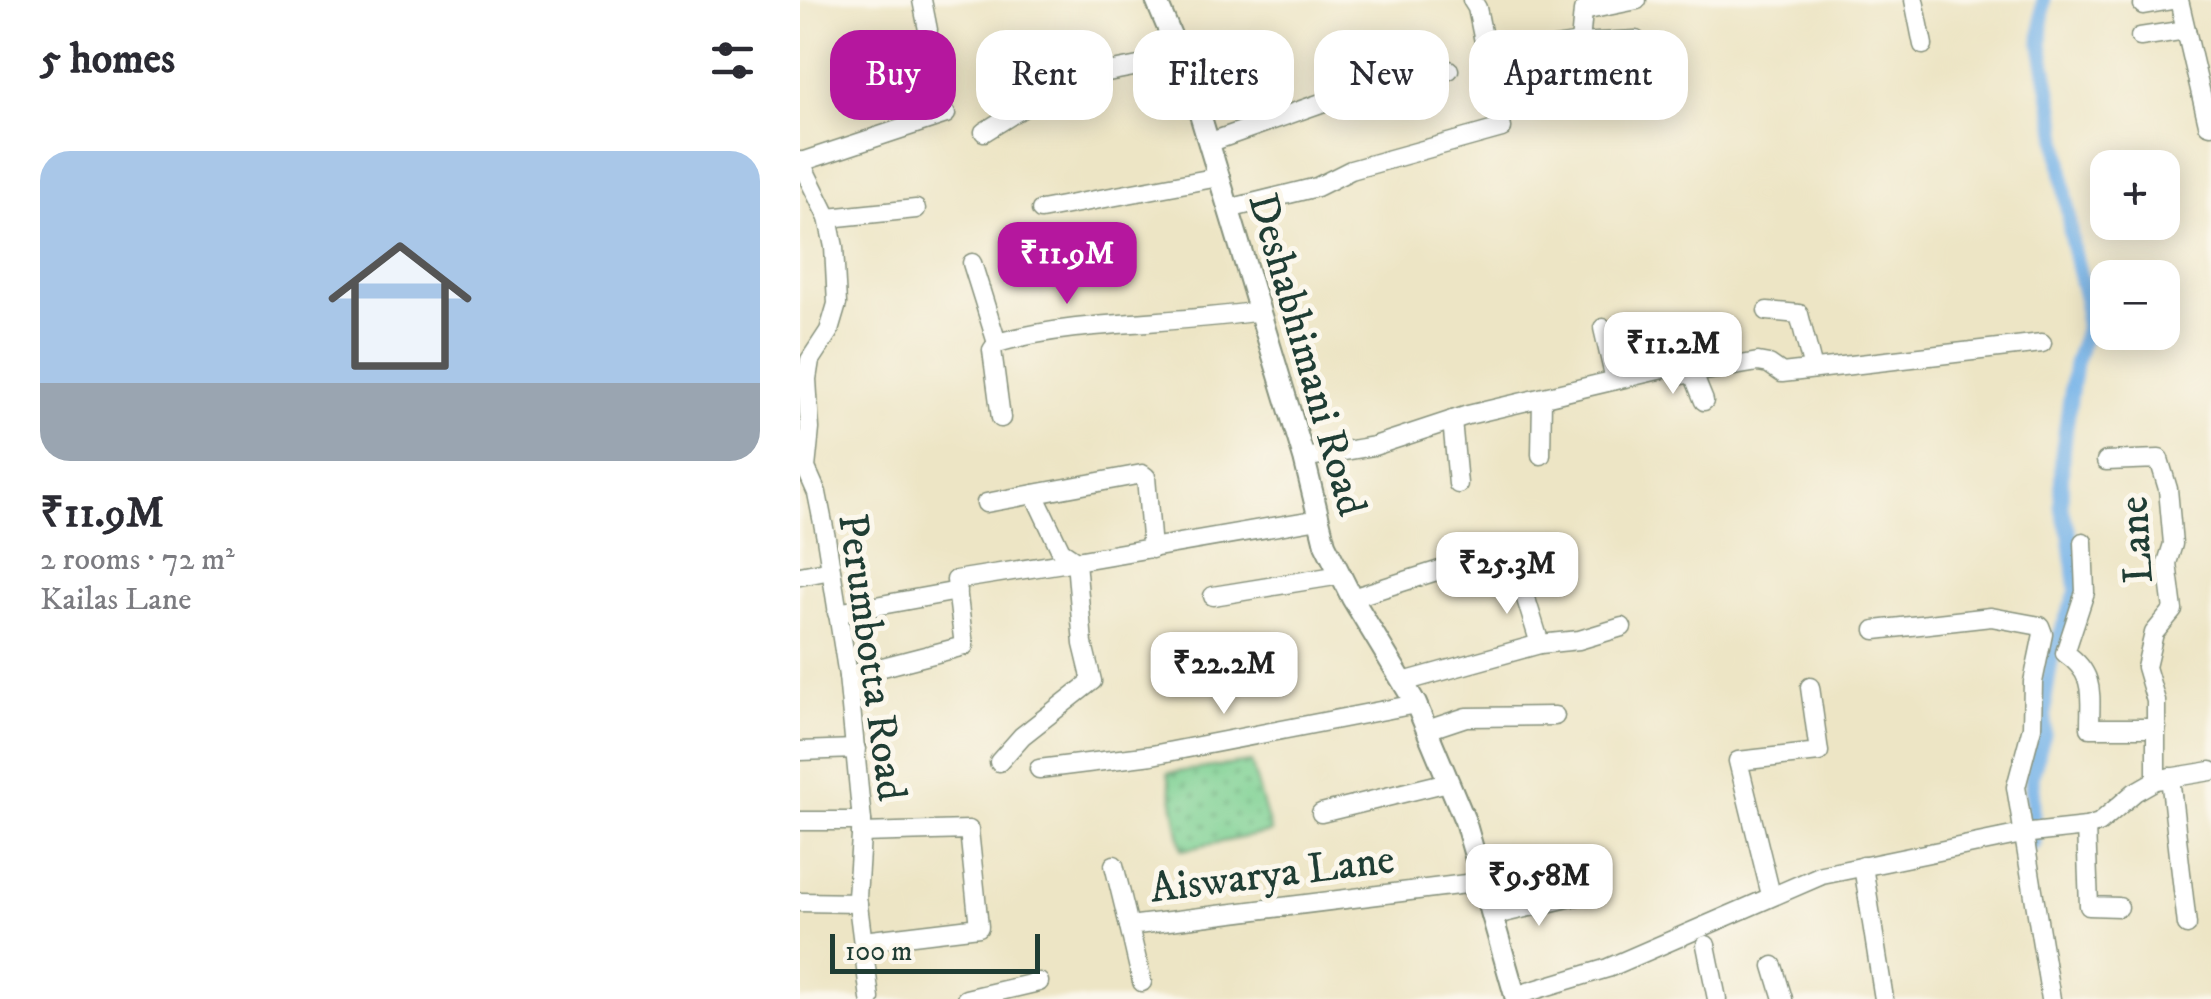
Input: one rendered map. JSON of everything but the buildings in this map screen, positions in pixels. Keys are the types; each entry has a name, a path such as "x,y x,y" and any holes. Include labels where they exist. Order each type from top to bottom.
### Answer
{"street":[{"path":"922,0 928,30"},
{"name":"Deshabhimani Road","path":"1156,0 1168,30"},
{"path":"1472,0 1481,30"},
{"path":"1581,30 1583,10 1638,0"},
{"path":"1914,0 1923,46"},
{"path":"2143,5 2176,0 2211,125"},
{"path":"2140,37 2186,30"},
{"path":"984,132 1055,88 1133,67"},
{"path":"1208,142 1314,105"},
{"path":"800,162 928,120"},
{"name":"Deshabhimani Road","path":"1201,120 1304,458 1325,544 1352,598 1416,704 1465,822 1516,999"},
{"path":"1228,209 1317,187 1350,170 1502,128 1500,120"},
{"name":"Perumbotta Road","path":"800,162 828,218 834,247 837,304 828,331 806,356 810,429 803,468 817,493 848,676 862,826 858,902 870,999"},
{"path":"1041,210 1219,177"},
{"path":"828,218 916,209"},
{"path":"972,263 998,343"},
{"path":"1001,418 992,350 998,343 1070,330 1207,320 1259,311"},
{"path":"1767,312 1799,314 1814,369"},
{"path":"1603,328 1615,380"},
{"path":"1304,458 1374,446 1452,420 1667,368 1682,375 1758,362 1782,372 2042,342"},
{"path":"1692,374 1704,400"},
{"path":"1541,455 1542,399"},
{"path":"1452,420 1458,484"},
{"name":"Lane","path":"2106,460 2159,460 2168,489 2173,544 2167,563 2173,610 2154,633 2146,667 2156,702 2162,778 2187,925"},
{"path":"986,503 1142,474 1146,477 1152,549"},
{"path":"1034,494 1061,551 1076,561"},
{"path":"848,676 964,646 956,580 1319,519"},
{"path":"2083,542 2085,592 2065,654 2083,665 2090,684 2090,728 2157,728"},
{"path":"999,762 1022,736 1092,681 1082,644 1076,561"},
{"path":"1352,598 1446,568"},
{"path":"800,576 831,570"},
{"path":"1213,596 1341,575"},
{"path":"1519,576 1540,644"},
{"path":"837,612 958,592"},
{"path":"1875,630 1991,617 2040,626 2044,634 2033,682 2032,727 2016,787 2051,999"},
{"path":"1403,682 1622,626"},
{"path":"1770,895 1738,762 1819,752 1810,687"},
{"path":"1039,768 1152,755 1416,704"},
{"path":"1426,730 1466,717 1556,716"},
{"path":"800,752 856,749"},
{"path":"1516,999 1624,962 1822,875 2022,834 2086,827 2099,823 2144,785 2162,778 2211,771"},
{"path":"1321,814 1448,782"},
{"path":"800,820 969,830 979,926 863,941"},
{"path":"2086,827 2089,906 2120,907"},
{"path":"1114,865 1128,926"},
{"path":"1863,866 1884,999"},
{"name":"Aiswarya Lane","path":"1142,982 1128,926 1482,882"},
{"path":"1491,916 1578,896"},
{"path":"800,902 858,902"},
{"path":"1706,946 1716,999"},
{"path":"1773,966 1784,999"},
{"path":"966,999 1039,982"}],"green space":[{"path":"1251,762 1271,832 1182,850 1168,773"}],"waterway":[{"path":"2034,843 2032,775 2044,734 2052,655 2077,591 2070,536 2061,506 2062,455 2075,364 2086,330 2086,301 2072,243 2041,45 2043,0"}]}
